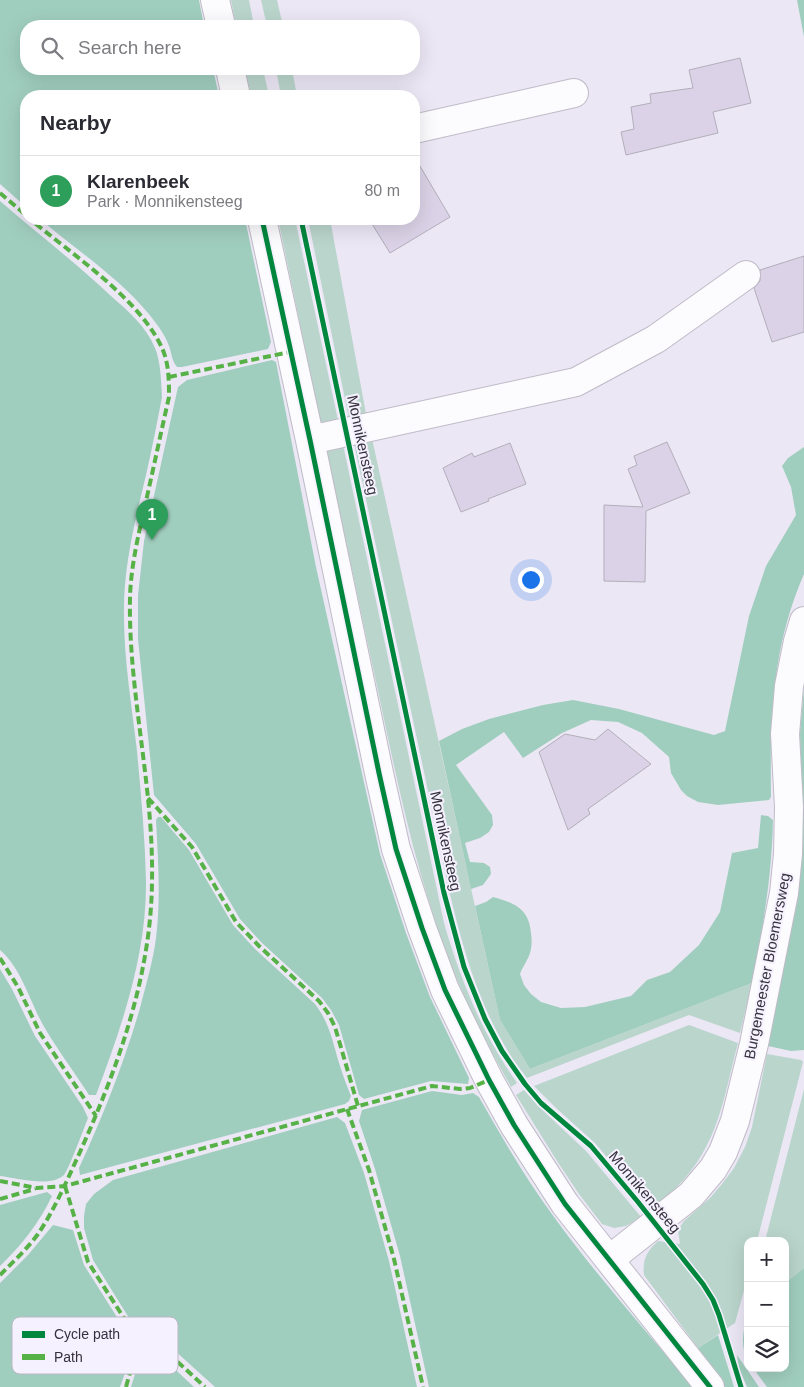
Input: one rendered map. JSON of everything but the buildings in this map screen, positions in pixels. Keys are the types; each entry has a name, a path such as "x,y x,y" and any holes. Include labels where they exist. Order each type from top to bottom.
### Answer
{"street":[{"path":"215,0 220,20"},
{"path":"231,75 235,90"},
{"path":"420,128 574,94"},
{"path":"263,225 396,849 445,990 489,1080 514,1125 565,1204 710,1387"},
{"name":"Monnikensteeg","path":"310,440 576,382 656,340 746,275"},
{"name":"Burgemeester Bloemersweg","path":"610,1259 691,1195 713,1169 723,1152 735,1121 767,981 784,893 788,854 789,807 785,734 790,686 804,621"}],"green space":[{"path":"0,0 199,0 203,20 20,20 20,75 214,75 218,90 20,90 20,202 0,184"},
{"path":"231,0 249,0 253,20 235,20"},
{"path":"261,0 277,0 282,20 266,20"},
{"path":"797,0 804,0 804,37"},
{"path":"246,75 264,75 268,90 250,90"},
{"path":"277,75 293,75 296,90 280,90"},
{"path":"0,201 20,218 20,225 28,225 136,319 147,333 155,348 160,372 162,397 130,545 124,598 125,650 144,832 145,908 137,962 124,1016 96,1095 89,1095 56,1046 40,1020 15,967 0,950"},
{"path":"48,225 246,225 271,342 268,349 177,367 163,333 148,313 110,275"},
{"path":"279,225 296,225 339,425 322,429"},
{"path":"309,225 331,225 367,419 350,423"},
{"path":"272,360 276,362 316,567 380,854 406,933 430,997 469,1078 468,1084 431,1081 364,1099 359,1095 339,1025 331,1010 322,998 261,942 240,919 196,844 154,795 138,639 138,595 144,541 178,387 187,380"},
{"path":"371,434 500,1020 530,1069 752,983 740,1033 689,1015 527,1078 512,1058 488,1014 478,990 462,942 450,894 353,438"},
{"path":"342,440 444,923 465,986 483,1026 517,1083 511,1087 483,1035 458,982 432,911 411,839 325,444"},
{"path":"804,447 804,574 793,601 779,656 773,711 771,797 769,800 718,805 698,802 681,790 671,773 669,757 642,733 618,722 591,720 562,733 523,758 504,732 456,765 492,815 493,825 489,832 480,838 465,843 470,862 484,863 490,867 491,874 483,885 471,889 439,741 462,729 489,719 543,705 573,700 619,709 714,735 725,731 749,616 766,566 796,515 791,487 782,466 788,458"},
{"path":"804,688 804,1050 791,1051 768,1046 798,894 802,855 800,732"},
{"path":"761,815 768,816 773,820 771,861 760,942 752,983 530,1069 500,1020 475,906 493,897 520,908 524,913 530,925 532,938 529,956 520,974 524,985 541,1002 561,1008 585,1007 631,996 647,980 670,972 699,945 720,912 732,853 758,848"},
{"path":"158,817 161,817 189,850 233,925 255,949 315,1004 320,1011 330,1034 351,1096 345,1104 80,1175 79,1168 105,1109 127,1049 151,964 156,938 158,909 159,879 156,820"},
{"path":"0,969 35,1036 83,1107 88,1118 73,1157 64,1175 58,1179 42,1182 0,1176"},
{"path":"689,1025 738,1043 723,1102 710,1138 701,1156 690,1172 668,1196 661,1201 648,1202 643,1200 595,1143 534,1086"},
{"path":"767,1054 801,1060 803,1062 758,1237 744,1237 744,1290 735,1323 698,1348 644,1275 645,1260 648,1252 658,1241 680,1244 678,1230 684,1221 710,1198 734,1168 745,1147 752,1127"},
{"path":"804,1089 804,1268 789,1280 789,1237 766,1237"},
{"path":"524,1090 537,1105 586,1151 641,1217 626,1226 614,1228 602,1224 557,1161 516,1095"},
{"path":"432,1091 462,1095 473,1093 479,1097 534,1188 570,1239 693,1387 429,1387 400,1256 359,1121 362,1110"},
{"path":"337,1117 345,1123 364,1173 389,1261 417,1387 215,1387 178,1354 178,1317 128,1317 93,1260 84,1228 86,1204 94,1194 113,1180"},
{"path":"47,1192 52,1196 36,1224 23,1242 0,1266 0,1205"},
{"path":"53,1225 73,1230 84,1265 117,1317 12,1317 12,1374 125,1374 120,1387 0,1387 0,1283 28,1255"},
{"path":"804,1268 804,1387 767,1387 756,1372 789,1372 789,1280"},
{"path":"718,1335 734,1387 725,1387 698,1348"},
{"path":"737,1355 744,1365 744,1372 749,1372 759,1387 747,1387 739,1368"},
{"path":"178,1372 194,1387 131,1387 135,1374 178,1374"}],"marked path":[{"path":"0,193 20,210"},
{"path":"0,1275 25,1250 44,1224 80,1152 107,1087 130,1020 139,986 146,952 152,882 152,846 133,668 130,633 130,597 136,549 169,397 169,378 166,360 152,330 138,312 103,278 38,225"},
{"path":"169,377 290,352"},
{"path":"148,798 192,847 236,922 259,946 319,1001 328,1013 335,1027 358,1106"},
{"path":"0,958 18,987 40,1033 96,1116"},
{"path":"0,1181 37,1188 65,1186 432,1086 460,1089 470,1088 489,1080"},
{"path":"347,1109 369,1170 394,1259 423,1387"},
{"path":"65,1186 88,1262 123,1317"},
{"path":"0,1199 35,1189"},
{"path":"178,1362 205,1387"},
{"path":"126,1387 130,1374"}],"cycle path":[{"path":"263,225 396,849 445,990 489,1080 514,1125 565,1204 710,1387"},
{"path":"302,225 444,893 464,967 485,1019 502,1051 525,1084 541,1103 591,1146 703,1284 713,1300 719,1315 741,1387"}],"place":[{"name":"Klarenbeek","path":"152,540"}]}
